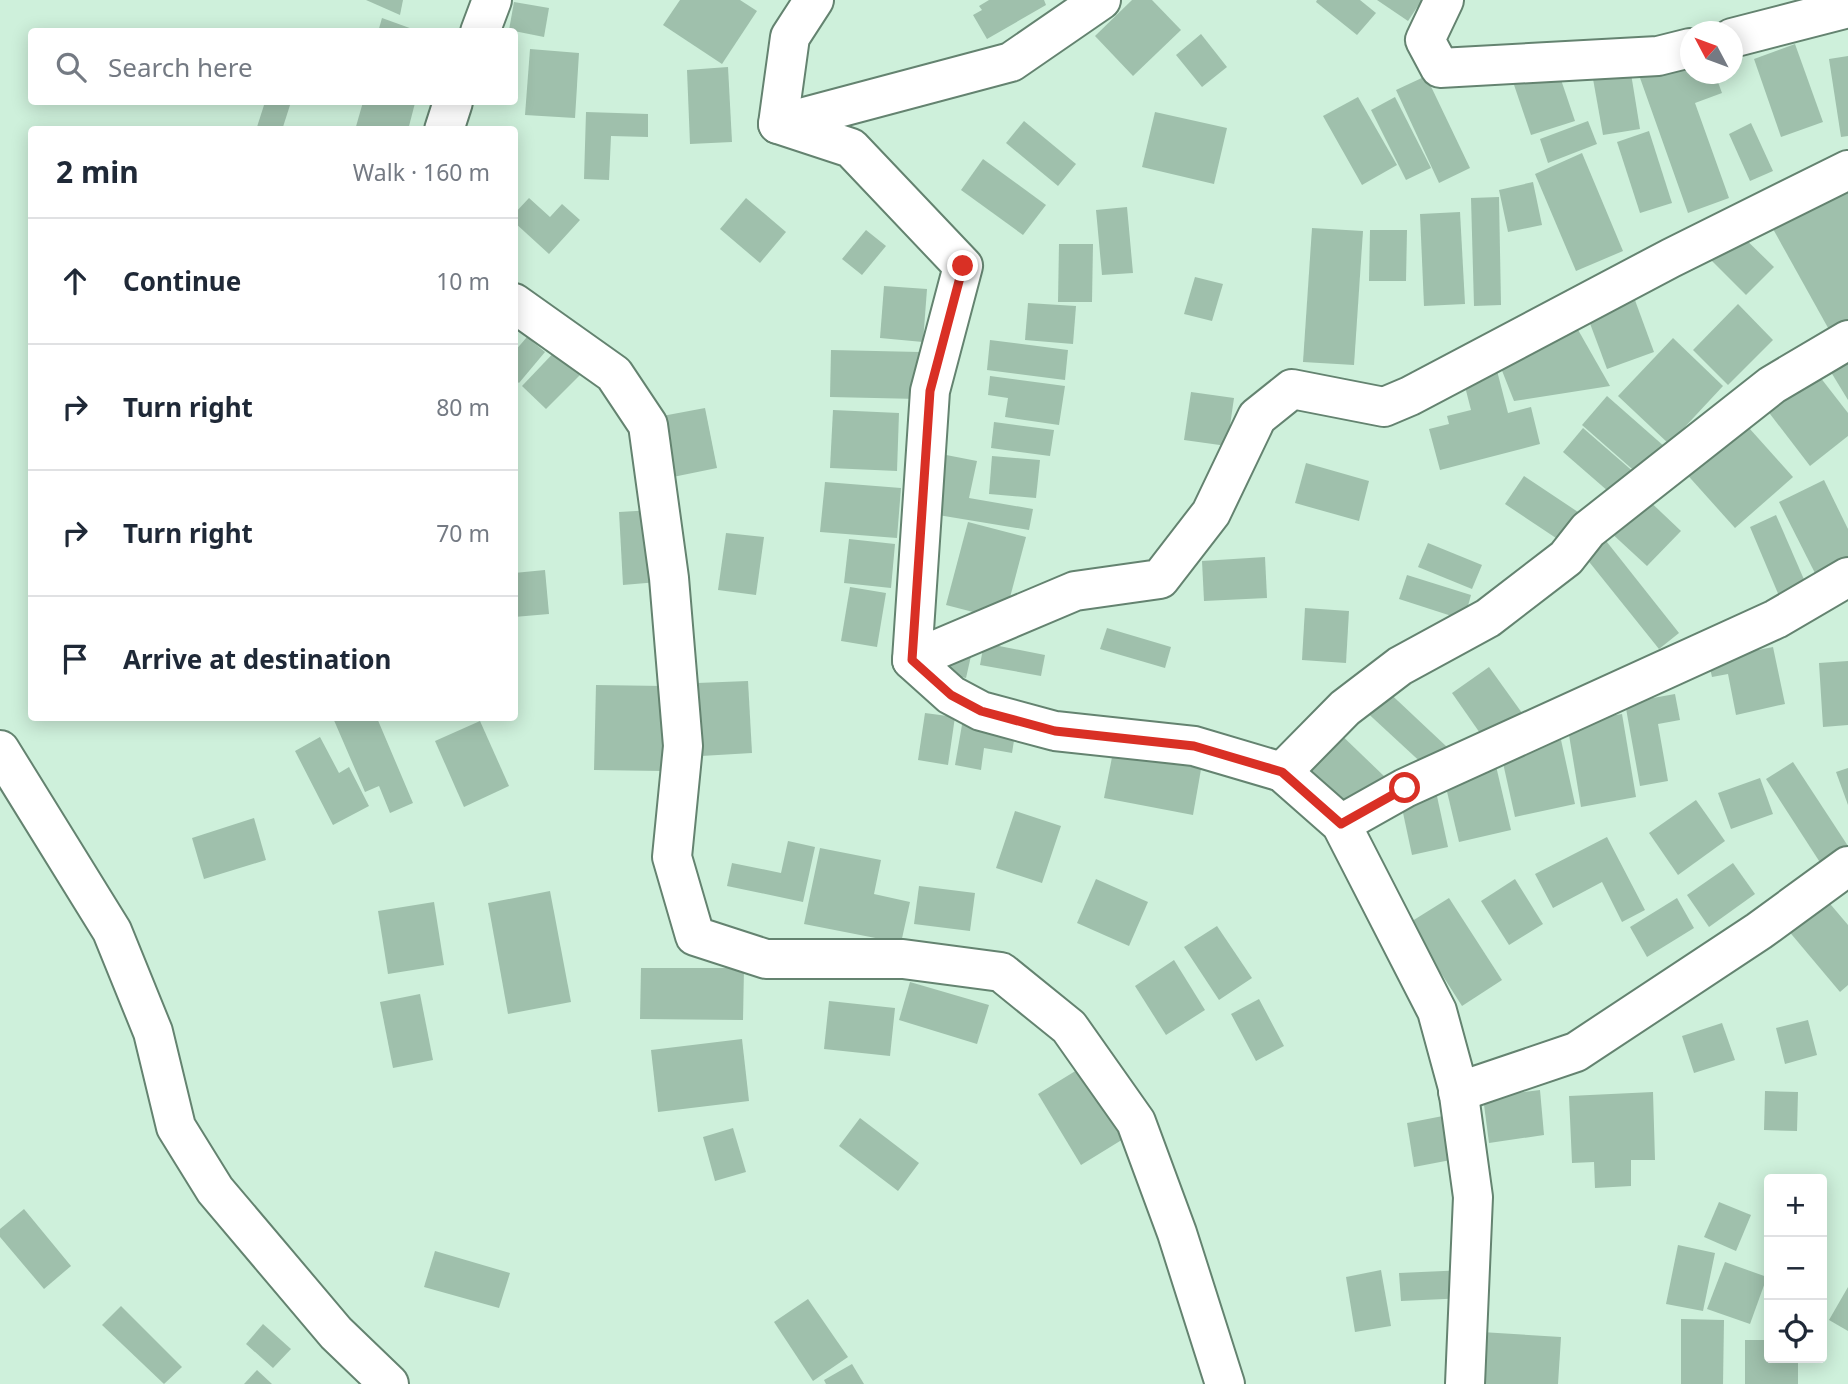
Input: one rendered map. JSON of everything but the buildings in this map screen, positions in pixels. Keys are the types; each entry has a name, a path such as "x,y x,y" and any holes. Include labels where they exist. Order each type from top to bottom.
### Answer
{"street":[{"path":"482,28 492,0"},
{"path":"778,124 790,37 814,0"},
{"path":"778,124 1011,62 1101,0"},
{"path":"1444,0 1425,40 1440,68 1658,56 1680,50"},
{"path":"1757,23 1848,8"},
{"path":"445,126 452,105"},
{"path":"778,124 851,148 963,266 930,391 912,660"},
{"path":"912,660 1075,591 1160,579 1211,513 1257,417 1292,389 1384,407 1410,396 1671,258 1848,170"},
{"path":"518,306 614,374 648,425 669,578 683,746 672,857 695,936 766,959 904,959 1001,972 1069,1027 1136,1122 1177,1233 1225,1384"},
{"path":"1282,772 1345,708 1400,666 1488,618 1566,558 1588,530 1772,386 1848,340"},
{"path":"1341,824 1405,788 1776,619 1848,577"},
{"path":"912,660 951,695 981,711 1055,731 1194,746 1282,772 1341,824 1437,1011 1458,1092 1473,1197 1465,1384"},
{"path":"0,750 112,931 153,1032 176,1127 215,1190 336,1333 389,1384"},
{"path":"1458,1092 1576,1052 1759,931 1848,866"}],"route":[{"path":"963,266 930,391 920,572 912,660 951,695 981,711 1055,731 1194,746 1282,772 1341,824 1405,788"}]}
